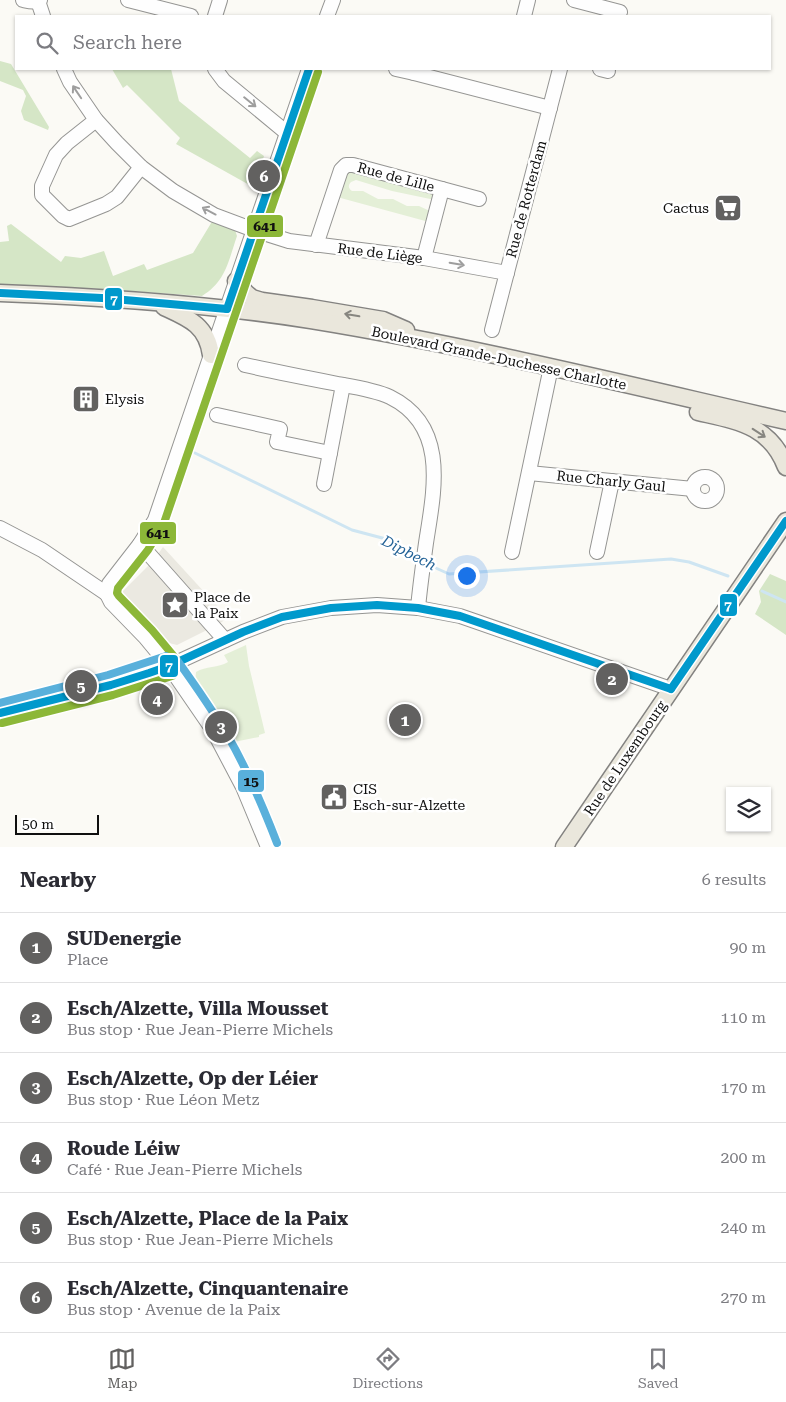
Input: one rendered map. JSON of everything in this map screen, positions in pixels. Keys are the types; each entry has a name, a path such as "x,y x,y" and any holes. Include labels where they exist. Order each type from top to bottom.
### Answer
{"main road":[{"path":"236,281 252,298 262,302 383,320 431,341"},
{"name":"Boulevard Grande-Duchesse Charlotte","path":"0,293 155,302 310,320 431,341 786,421"},
{"path":"155,302 195,323 208,340 211,355"},
{"path":"604,380 660,403 739,422 760,432 775,446 783,458 786,467"},
{"name":"Rue de Luxembourg","path":"564,847 786,521"}],"street":[{"path":"23,0 39,1 43,15"},
{"path":"128,0 187,15"},
{"path":"214,15 220,0"},
{"path":"327,15 333,0"},
{"path":"524,15 528,0"},
{"path":"574,0 620,12"},
{"name":"Rue de Liège","path":"64,70 70,82 96,120 141,167 172,191 214,215 289,241 424,258 507,273"},
{"path":"216,70 224,81 287,133"},
{"path":"107,594 108,584 140,544 156,520 309,70"},
{"name":"Rue de Rotterdam","path":"492,330 560,70"},
{"path":"415,71 550,108"},
{"path":"96,120 67,143 56,155 42,186 42,195 63,216 69,219 106,204 117,197 141,167"},
{"name":"Rue de Lille","path":"316,245 341,170 346,165 353,165 479,199"},
{"name":"Rue de Lille","path":"424,258 442,189"},
{"path":"245,366 343,385 389,397 405,406 418,420 427,434 434,466 433,500 418,608"},
{"path":"512,552 551,367"},
{"path":"324,484 343,385"},
{"path":"217,415 280,429 277,442 330,453"},
{"name":"Rue Charly Gaul","path":"529,473 693,489"},
{"path":"597,552 612,481"},
{"path":"0,528 42,550 107,594 111,602 145,637 169,666 213,730 243,787 268,847"},
{"path":"140,544 226,640"},
{"path":"0,713 111,684 169,666 243,632 282,617 331,608 378,605 418,608 460,616 671,689"}],"green space":[{"path":"0,61 11,64 49,127 48,130 24,120 21,111 26,96 23,90 0,81"},
{"path":"113,70 171,70 179,101 250,158 257,151 264,156 253,187 176,144 180,138 127,85 123,88"},
{"path":"350,171 433,192 435,200 392,191 356,180 349,185 352,191 363,191 378,199 393,199 407,206 419,206 432,212 429,222 337,197 345,176"},
{"path":"213,220 235,230 237,236 221,277 202,296 0,284 0,242 9,241 7,226 11,224 61,262 65,256 81,258 104,251 113,276 144,264 147,270 193,253"},
{"path":"770,574 786,581 786,635 755,614 761,602 759,591"},
{"path":"246,645 265,733 259,735 259,737 234,742 226,730 228,728 223,721 221,722 195,683 196,672 228,662 224,655"}],"shaded area":[{"name":"Place de la Paix","path":"163,547 228,618 177,645 169,643 122,592 154,560"}],"waterway":[{"name":"Dipbech","path":"195,453 352,530 386,539 419,560"},
{"name":"Dipbech","path":"427,564 449,574 671,559 689,562 728,576"},
{"name":"Dipbech","path":"762,591 786,602"}],"transit line":[{"name":"7","path":"227,309 309,70"},
{"name":"641","path":"177,660 152,630 119,596 117,593 118,588 148,550 164,523 318,72"},
{"name":"7","path":"0,293 102,298 227,309"},
{"name":"7","path":"671,689 786,521"},
{"name":"7","path":"0,713 111,685 149,673 282,617 331,608 377,605 418,608 460,616 671,689"},
{"name":"15","path":"0,703 108,675 166,656"},
{"name":"15","path":"177,660 223,728 236,751 255,789 277,843"},
{"name":"641","path":"2,723 113,695 172,676"}],"place":[{"name":"Esch/Alzette, Cinquantenaire","path":"264,176"},
{"name":"Cactus","path":"728,208"},
{"name":"Elysis","path":"86,399"},
{"name":"Place de la Paix","path":"175,605"},
{"name":"Esch/Alzette, Villa Mousset","path":"612,679"},
{"name":"Esch/Alzette, Place de la Paix","path":"81,686"},
{"name":"Roude Léiw","path":"157,699"},
{"name":"SUDenergie","path":"405,720"},
{"name":"Esch/Alzette, Op der Léier","path":"221,727"},
{"name":"CIS Esch-sur-Alzette","path":"334,797"}]}
